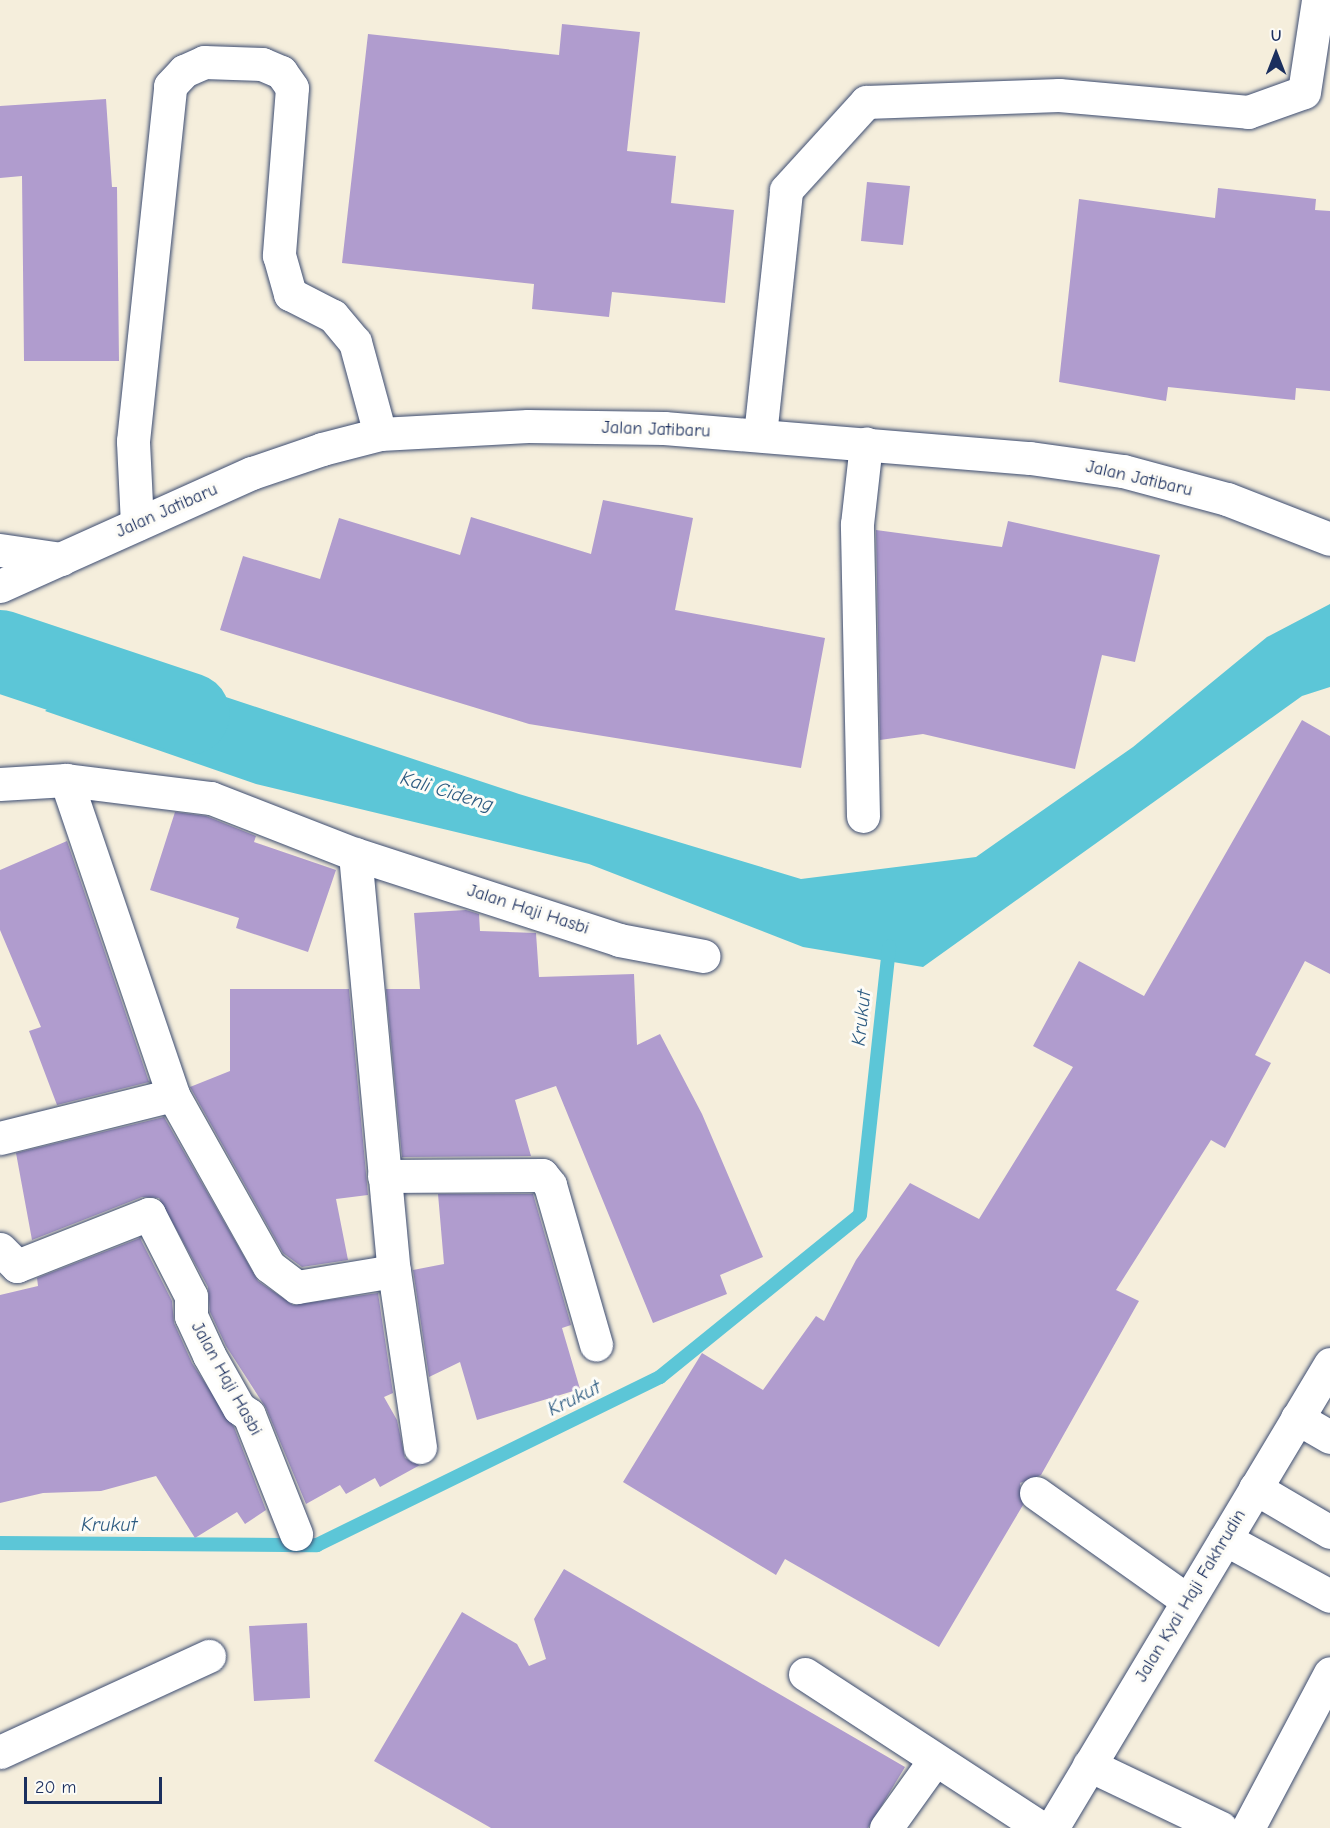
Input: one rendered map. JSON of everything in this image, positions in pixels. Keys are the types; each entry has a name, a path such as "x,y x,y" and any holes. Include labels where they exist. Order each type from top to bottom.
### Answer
{"street":[{"path":"760,435 786,190 866,102 1059,95 1248,112 1304,92 1318,0"},
{"path":"137,524 133,441 170,86 184,71 204,62 262,64 281,72 292,88 279,255 290,294 333,316 355,342 380,434"},
{"name":"Jalan Jatibaru","path":"0,586 252,473 380,434 528,426 760,435 1123,471 1227,499 1330,539"},
{"path":"863,816 857,524 866,444"},
{"path":"0,550 61,559"},
{"path":"66,780 173,1095 269,1266 297,1287 394,1270"},
{"name":"Jalan Haji Hasbi","path":"0,784 66,780 211,798 355,854 619,940 704,956"},
{"path":"355,854 394,1270 420,1447"},
{"path":"0,1138 173,1095"},
{"path":"384,1176 542,1175 550,1185 596,1344"},
{"name":"Jalan Haji Hasbi","path":"0,1249 17,1266 149,1214 191,1296 191,1316 209,1355 239,1408 249,1415 296,1534"},
{"name":"Jalan Kyai Haji Fakhrudin","path":"1052,1828 1330,1364"},
{"path":"1297,1418 1330,1437"},
{"path":"1255,1488 1330,1532"},
{"path":"1036,1493 1188,1600"},
{"path":"1225,1539 1330,1596"},
{"path":"0,1752 209,1656"},
{"path":"1248,1828 1330,1673"},
{"path":"805,1674 933,1761 1041,1828"},
{"path":"886,1828 933,1761"},
{"path":"1089,1765 1221,1828"}],"water":[{"path":"1330,604 1330,687 1302,696 923,967 803,947 589,864 256,784 45,711 108,658 519,794 801,879 976,857 1133,747 1267,637"}],"building":[{"path":"562,24 640,32 627,151 676,156 671,203 734,210 725,303 612,292 609,317 532,309 534,284 342,263 368,34 559,55"},
{"path":"106,99 112,187 117,187 119,361 24,361 22,176 0,178 0,106"},
{"path":"867,182 910,186 903,245 861,241"},
{"path":"1218,188 1316,199 1315,210 1330,211 1330,391 1296,388 1295,400 1168,387 1166,401 1059,382 1079,199 1215,218"},
{"path":"603,500 693,518 675,610 825,638 801,768 529,724 220,630 243,556 320,579 339,518 460,555 471,517 591,554"},
{"path":"1008,521 1160,555 1135,662 1102,655 1075,769 923,734 880,740 876,530 1002,547"},
{"path":"1302,720 1330,736 1330,974 1305,961 1255,1055 1271,1063 1225,1148 1211,1140 1116,1290 1139,1301 1041,1475 1020,1483 1023,1505 939,1647 785,1559 776,1575 623,1482 702,1353 763,1390 816,1316 824,1321 856,1260 910,1183 979,1219 1073,1067 1033,1046 1079,961 1144,996"},
{"path":"175,812 206,816 256,836 254,842 336,870 308,952 236,928 239,918 150,890"},
{"path":"67,841 149,1082 57,1105 29,1031 41,1027 0,930 0,870"},
{"path":"466,910 479,914 480,931 536,933 539,977 634,974 637,1045 660,1034 702,1114 763,1257 720,1275 727,1294 653,1323 556,1086 515,1100 531,1156 402,1157 386,989 420,989 414,913"},
{"path":"230,989 349,989 368,1195 336,1199 348,1260 302,1267 283,1253 190,1087 230,1071"},
{"path":"164,1117 258,1281 293,1305 378,1293 393,1393 384,1397 397,1420 405,1458 420,1465 380,1487 375,1478 346,1494 340,1485 306,1504 266,1408 226,1346 210,1312 208,1287 159,1198 142,1197 32,1240 16,1153"},
{"path":"438,1194 533,1194 571,1325 562,1328 580,1389 477,1420 460,1362 429,1377 413,1270 444,1264"},
{"path":"140,1238 172,1301 174,1323 192,1363 234,1427 266,1510 245,1524 237,1512 195,1538 156,1476 101,1491 43,1493 0,1503 0,1295 38,1286 37,1278"},
{"path":"564,1569 905,1767 868,1828 491,1828 374,1761 462,1612 517,1644 529,1666 546,1659 534,1619"},
{"path":"307,1623 310,1698 254,1701 249,1626"}],"waterway":[{"name":"Kali Cideng","path":"0,651 189,714"},
{"name":"Krukut","path":"0,1543 317,1545 660,1377 860,1215 889,947"}]}
